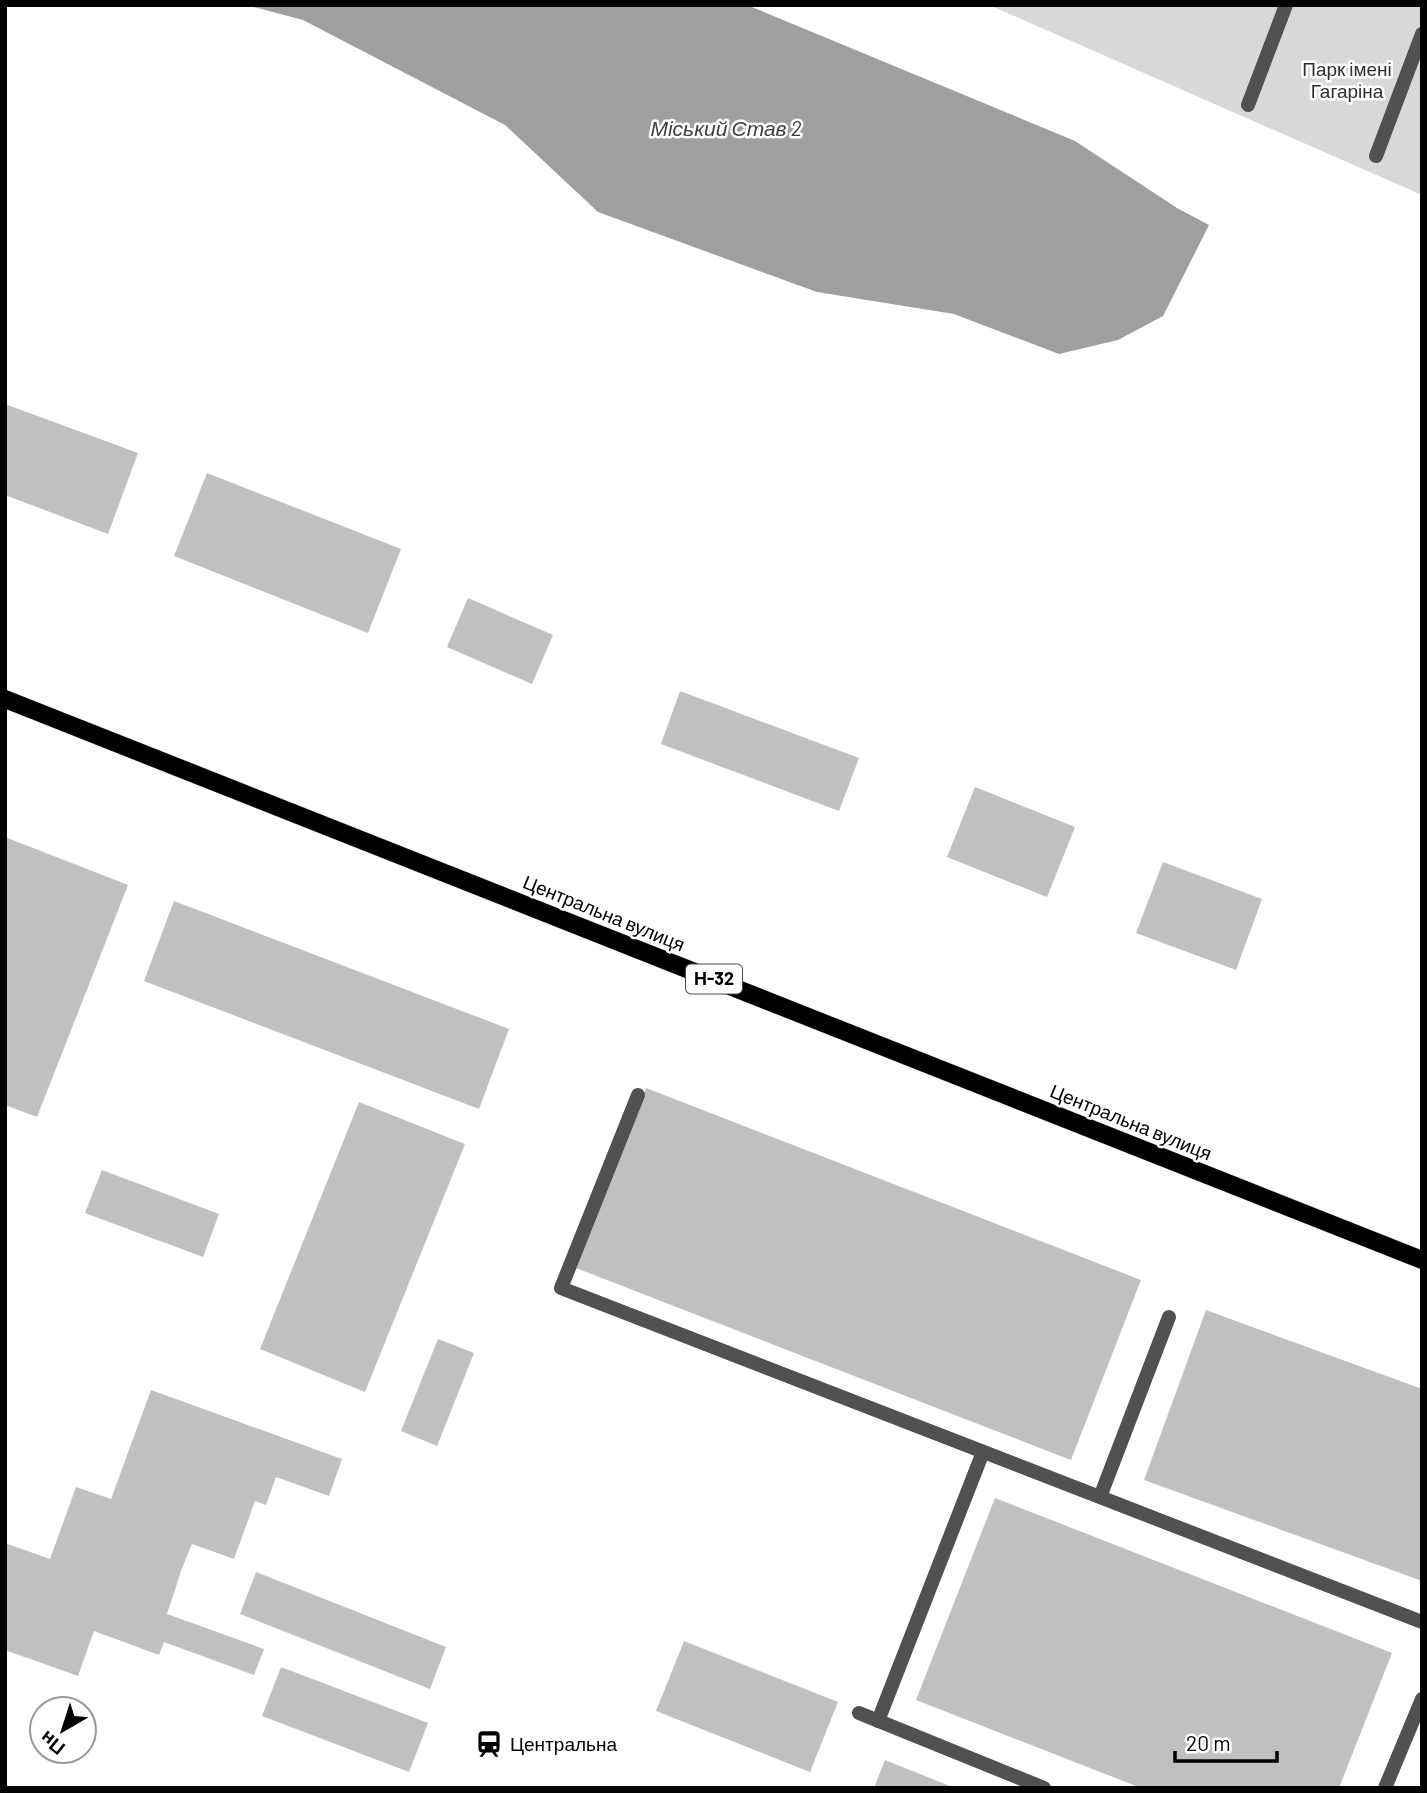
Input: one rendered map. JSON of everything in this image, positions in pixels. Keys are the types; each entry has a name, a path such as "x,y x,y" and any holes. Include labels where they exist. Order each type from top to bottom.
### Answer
{"main road":[{"name":"Центральна вулиця","path":"5,699 1422,1260"}],"street":[{"path":"1248,105 1286,5"},
{"path":"1376,156 1422,34"},
{"path":"638,1095 561,1288 1422,1622"},
{"path":"1100,1497 1168,1317"},
{"path":"878,1720 983,1452"},
{"path":"1385,1788 1422,1699"},
{"path":"859,1713 1044,1788"}],"green space":[{"name":"Парк імені Гагаріна","path":"989,5 1422,5 1422,195"}],"water":[{"name":"Міський Став 2","path":"246,5 747,5 1075,141 1177,208 1209,225 1163,316 1118,340 1059,354 954,314 817,292 598,212 505,125 303,20"}],"building":[{"path":"5,404 138,453 108,534 5,495"},
{"path":"207,473 401,549 368,633 174,556"},
{"path":"468,598 553,635 532,684 447,647"},
{"path":"680,691 859,758 839,811 661,744"},
{"path":"975,787 1075,827 1047,897 947,857"},
{"path":"5,837 128,885 37,1117 5,1105"},
{"path":"1163,862 1262,899 1236,970 1136,933"},
{"path":"174,901 509,1029 479,1109 144,981"},
{"path":"646,1088 1141,1280 1071,1460 576,1268"},
{"path":"359,1102 465,1144 365,1392 260,1349"},
{"path":"102,1170 219,1214 203,1257 85,1213"},
{"path":"1206,1310 1422,1389 1422,1581 1144,1480"},
{"path":"438,1339 474,1353 437,1446 401,1431"},
{"path":"151,1390 342,1459 329,1496 276,1477 266,1505 255,1501 234,1559 192,1544 182,1568 167,1614 264,1649 254,1675 164,1642 159,1655 94,1631 78,1676 5,1650 5,1543 50,1559 76,1487 111,1499"},
{"path":"995,1498 1392,1653 1339,1788 1141,1788 916,1700"},
{"path":"256,1572 446,1647 430,1689 240,1614"},
{"path":"684,1641 838,1702 810,1772 656,1711"},
{"path":"281,1667 428,1723 409,1772 262,1716"},
{"path":"885,1760 955,1788 874,1788"}],"place":[{"name":"Центральна","path":"489,1744"}]}
